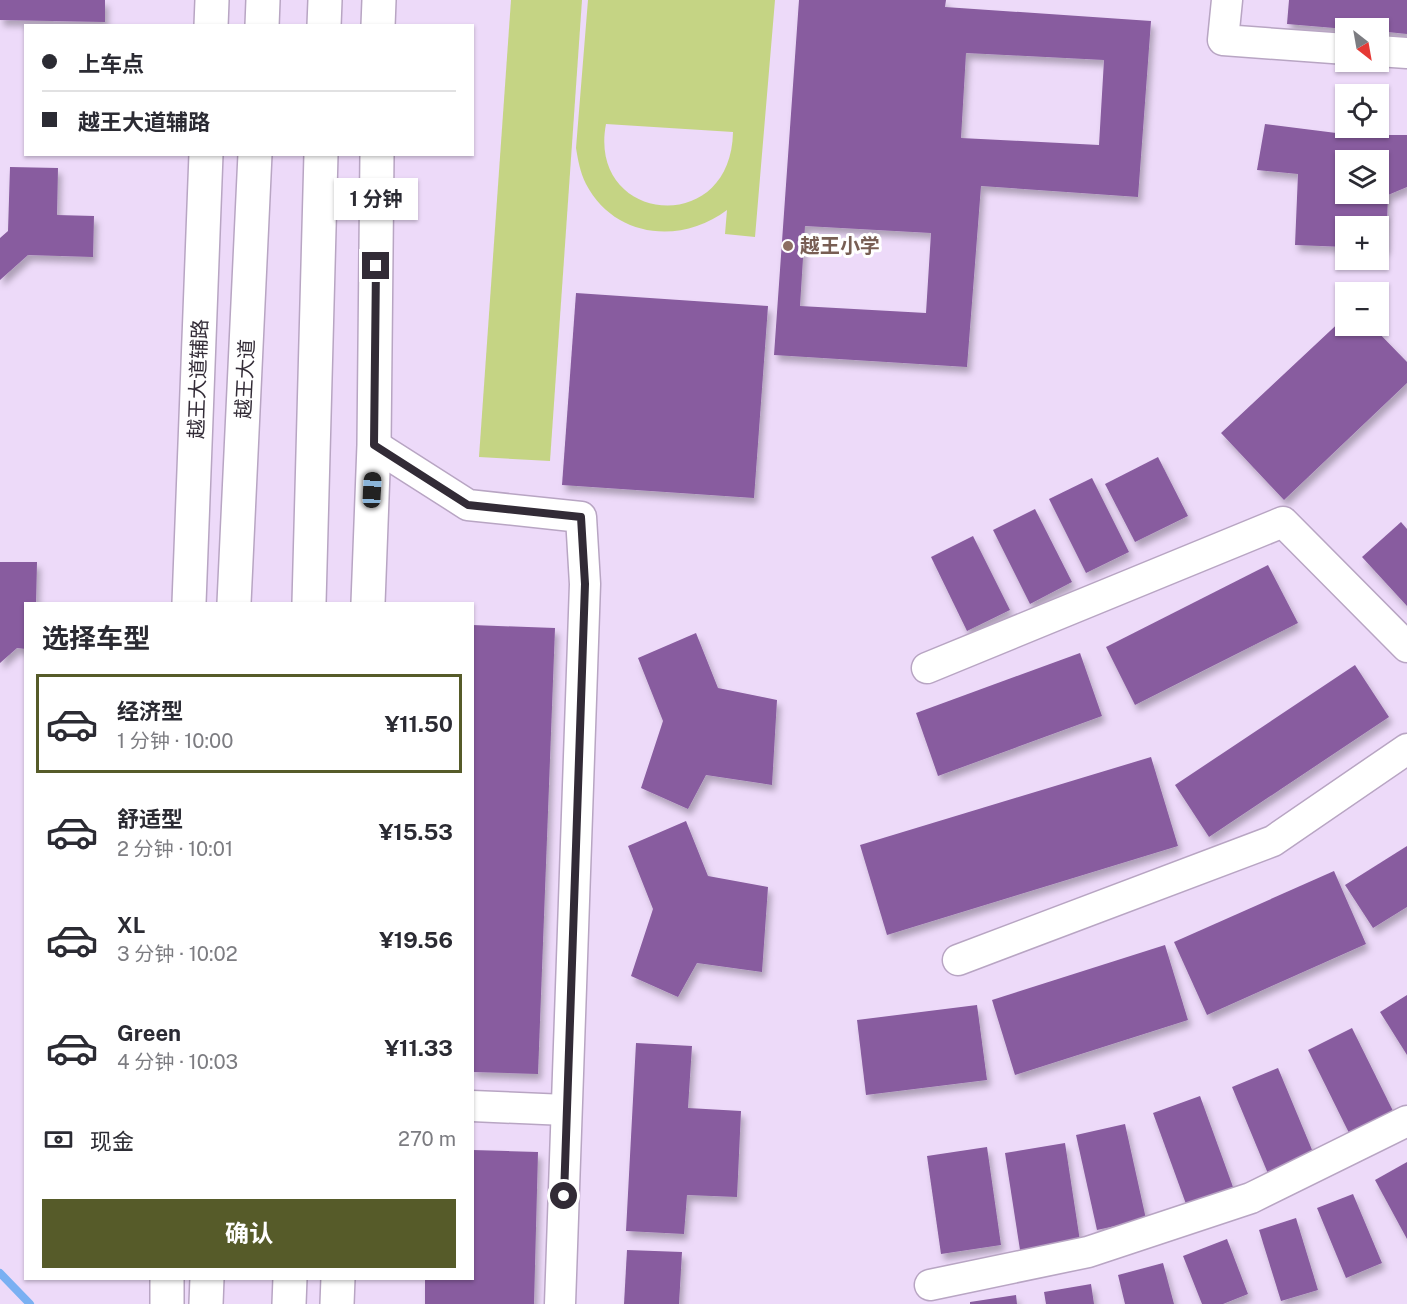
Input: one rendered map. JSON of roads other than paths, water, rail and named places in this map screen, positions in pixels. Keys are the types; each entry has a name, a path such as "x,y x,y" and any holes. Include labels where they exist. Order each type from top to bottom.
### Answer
{"main road":[{"path":"211,24 212,0"},
{"path":"262,24 263,0"},
{"path":"324,24 325,0"},
{"name":"越王大道辅路","path":"189,602 206,156"},
{"name":"越王大道","path":"234,602 255,156"},
{"path":"309,602 321,156"},
{"path":"368,602 374,445 377,156"},
{"path":"167,1280 167,1304"},
{"path":"289,1304 290,1280"},
{"path":"337,1304 338,1280"}],"street":[{"path":"1227,0 1224,40 1335,48"},
{"path":"1389,52 1407,53"},
{"path":"374,445 468,505 581,517 585,584 560,1304"},
{"path":"927,668 1283,522 1407,647"},
{"path":"958,960 1273,841 1407,749"},
{"path":"474,1106 566,1110"},
{"path":"930,1285 1088,1252 1251,1198 1407,1120"}],"waterway":[{"path":"0,1273 30,1304"}],"place":[{"name":"越王小学","path":"788,246"}]}
